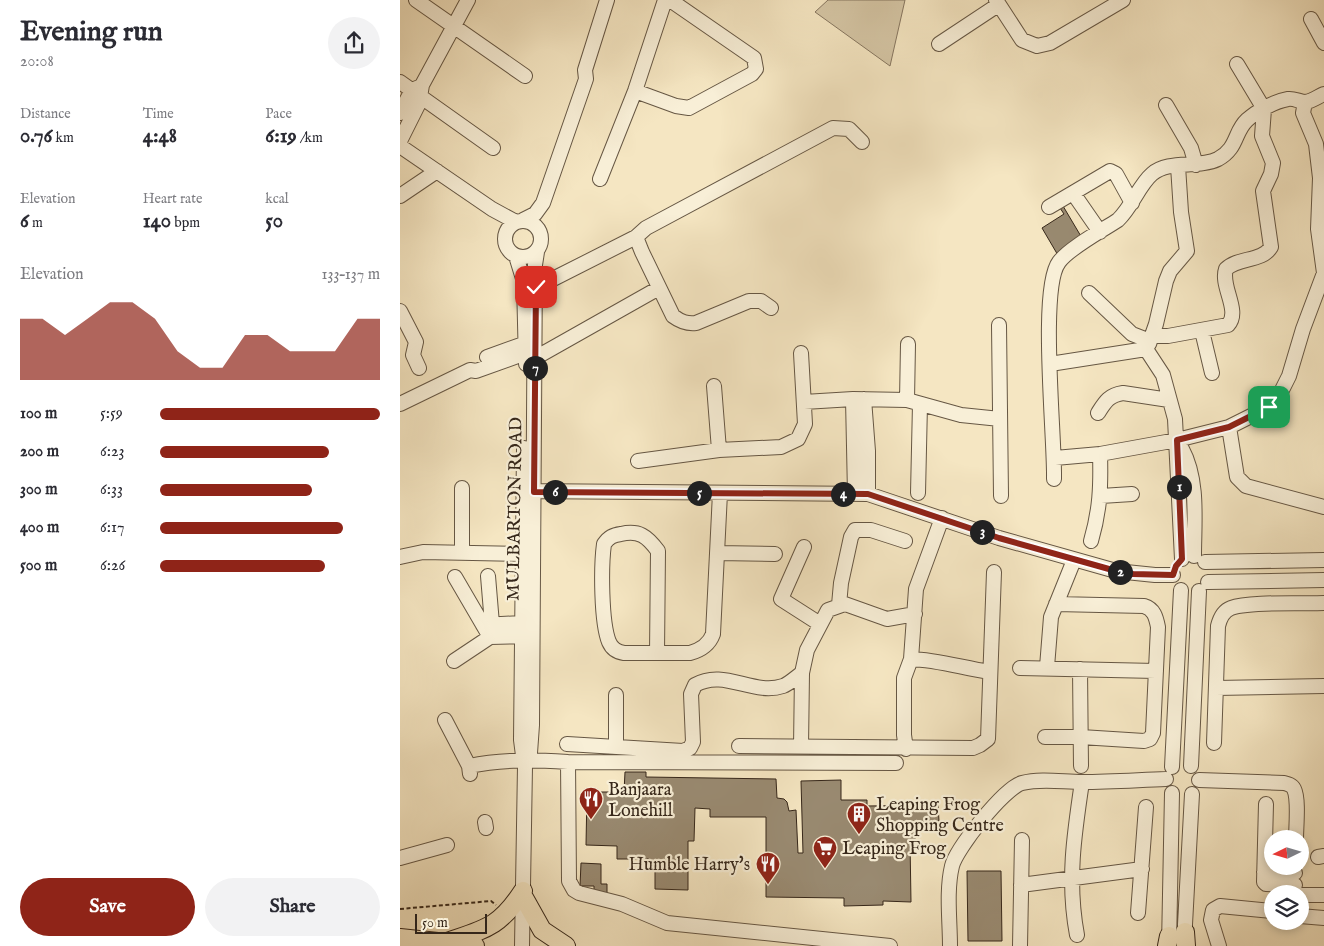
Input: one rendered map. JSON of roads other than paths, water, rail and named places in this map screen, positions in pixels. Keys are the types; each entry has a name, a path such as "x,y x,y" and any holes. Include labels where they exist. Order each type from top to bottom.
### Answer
{"main road":[{"path":"444,943 485,928 506,915 523,894 542,930 566,946"},
{"path":"400,938 475,946"}],"street":[{"path":"416,0 454,24 525,76"},
{"path":"400,112 418,90 468,0"},
{"path":"586,79 585,70 607,0"},
{"path":"505,239 506,232 520,221 535,214 542,203 586,79 591,74 594,66 616,0"},
{"path":"600,179 635,91 665,0"},
{"path":"635,91 676,106 689,108 752,74 756,69 754,58 670,0"},
{"path":"939,44 997,2 1022,40 1037,46 1050,43 1123,0"},
{"path":"1311,19 1324,43"},
{"path":"1050,364 1168,336 1223,327 1232,321 1232,312 1224,277 1226,269 1235,263 1264,255 1270,247 1263,191 1271,174 1273,163 1262,136 1264,109 1237,64"},
{"path":"400,82 418,90 493,148"},
{"path":"400,141 419,103 418,90"},
{"path":"1054,479 1050,316 1053,273 1060,260 1118,220 1151,174 1178,166 1196,165 1218,159 1228,152 1235,143 1247,119 1289,98 1306,102 1324,94"},
{"path":"1054,458 1100,454 1177,440 1229,427 1269,407 1280,394 1289,376 1303,329 1323,278 1324,265 1319,248 1318,229 1320,143 1303,113 1306,102"},
{"path":"1166,105 1191,148 1196,165"},
{"path":"551,280 636,237 646,228 833,128 849,129 862,142"},
{"path":"400,146 492,210 520,221 530,222 540,232"},
{"path":"1178,166 1181,212 1187,250 1170,271 1149,342 1163,375 1175,419 1194,559 1210,572 1203,587 1191,766"},
{"path":"400,196 437,171"},
{"path":"1049,207 1112,172 1116,174 1132,203"},
{"path":"1074,193 1100,232"},
{"name":"MULBARTON ROAD","path":"528,353 535,266 537,252 542,239 540,232 542,203"},
{"name":"MULBARTON ROAD","path":"492,210 505,239 506,246 516,256 524,282 528,353 532,725 525,762"},
{"path":"636,237 673,316 690,324 749,301 761,301 772,308"},
{"path":"516,256 531,256 537,252"},
{"path":"400,404 470,370 476,371 528,353 659,288"},
{"path":"1089,293 1132,334 1149,342"},
{"path":"400,311 415,339 416,346 413,352 419,368"},
{"path":"999,324 1001,496"},
{"path":"1202,331 1212,373"},
{"path":"908,344 918,492"},
{"path":"638,461 719,450 781,447 792,443 802,435 806,424 801,353"},
{"path":"714,386 719,450"},
{"path":"1098,413 1107,399 1116,394 1123,393 1169,400"},
{"path":"804,402 859,399 913,402 961,415 1000,419"},
{"path":"859,399 862,494"},
{"path":"1229,427 1237,477 1241,482 1246,486 1324,507"},
{"path":"1091,541 1098,519 1101,496 1100,454"},
{"path":"462,488 462,552"},
{"path":"529,491 862,494 1074,560 1133,574 1173,575"},
{"name":"MULBARTON ROAD","path":"522,946 525,762 522,630 523,554 529,491"},
{"path":"657,653 658,551 649,539 638,533 613,535 606,540 603,549 603,600 605,628 609,643 620,653 657,653 690,653 697,651 710,642 713,634 720,493"},
{"path":"1101,496 1132,494"},
{"path":"906,749 904,735 904,678 911,659 918,583 942,518"},
{"path":"839,605 841,583 851,537 855,530 870,530 905,541"},
{"path":"804,547 781,599 820,624"},
{"path":"400,557 423,552 523,554"},
{"path":"717,553 775,554"},
{"path":"1324,560 1194,559 1176,566 1173,575 1175,583 1181,590 1190,593 1203,587 1324,580"},
{"path":"1047,667 1051,617 1074,560"},
{"path":"739,746 906,749 973,748 984,743 988,739 994,572"},
{"path":"488,576 488,629"},
{"path":"455,577 488,629"},
{"path":"1177,942 1172,793 1166,784 1169,773 1181,590"},
{"path":"1214,743 1218,626 1222,615 1231,608 1245,605 1324,603"},
{"path":"801,747 802,673 807,650 828,610 845,604 887,618 915,614"},
{"path":"1045,738 1082,737 1136,741 1150,739 1153,733 1158,627 1156,617 1148,607 1056,604"},
{"path":"454,661 488,629 522,630"},
{"path":"911,659 939,661 961,668 990,672"},
{"path":"1020,668 1047,667 1156,671"},
{"path":"1080,669 1081,766"},
{"path":"783,686 802,673"},
{"path":"567,744 683,751 690,748 693,742 691,694 698,683 708,680 729,679 762,687 783,686 802,695"},
{"path":"1216,688 1324,686"},
{"path":"616,695 616,746"},
{"path":"445,720 470,770 492,762 896,763"},
{"path":"568,762 569,881 571,886 579,893 622,904 667,923 890,946"},
{"path":"950,946 952,865 963,844 1004,794 1020,784 1032,781 1082,782 1169,773 1180,764 1191,766 1198,774 1199,780 1196,790 1192,794 1182,797 1172,793"},
{"path":"1199,780 1284,783 1291,785 1296,796 1296,830"},
{"path":"1076,935 1072,906 1072,849 1082,782"},
{"path":"1177,942 1192,794"},
{"path":"1266,804 1264,872 1324,895"},
{"path":"1138,913 1146,807"},
{"path":"1020,946 1022,840"},
{"path":"400,858 447,845"},
{"path":"1021,885 1142,869"},
{"path":"1219,946 1211,920 1213,910 1220,906 1264,910"},
{"path":"1309,917 1324,918"}],"place":[{"name":"Banjaara Lonehill","path":"591,820"},
{"name":"Leaping Frog Shopping Centre","path":"859,835"},
{"name":"Leaping Frog","path":"825,869"},
{"name":"Humble Harry's","path":"768,885"}]}
